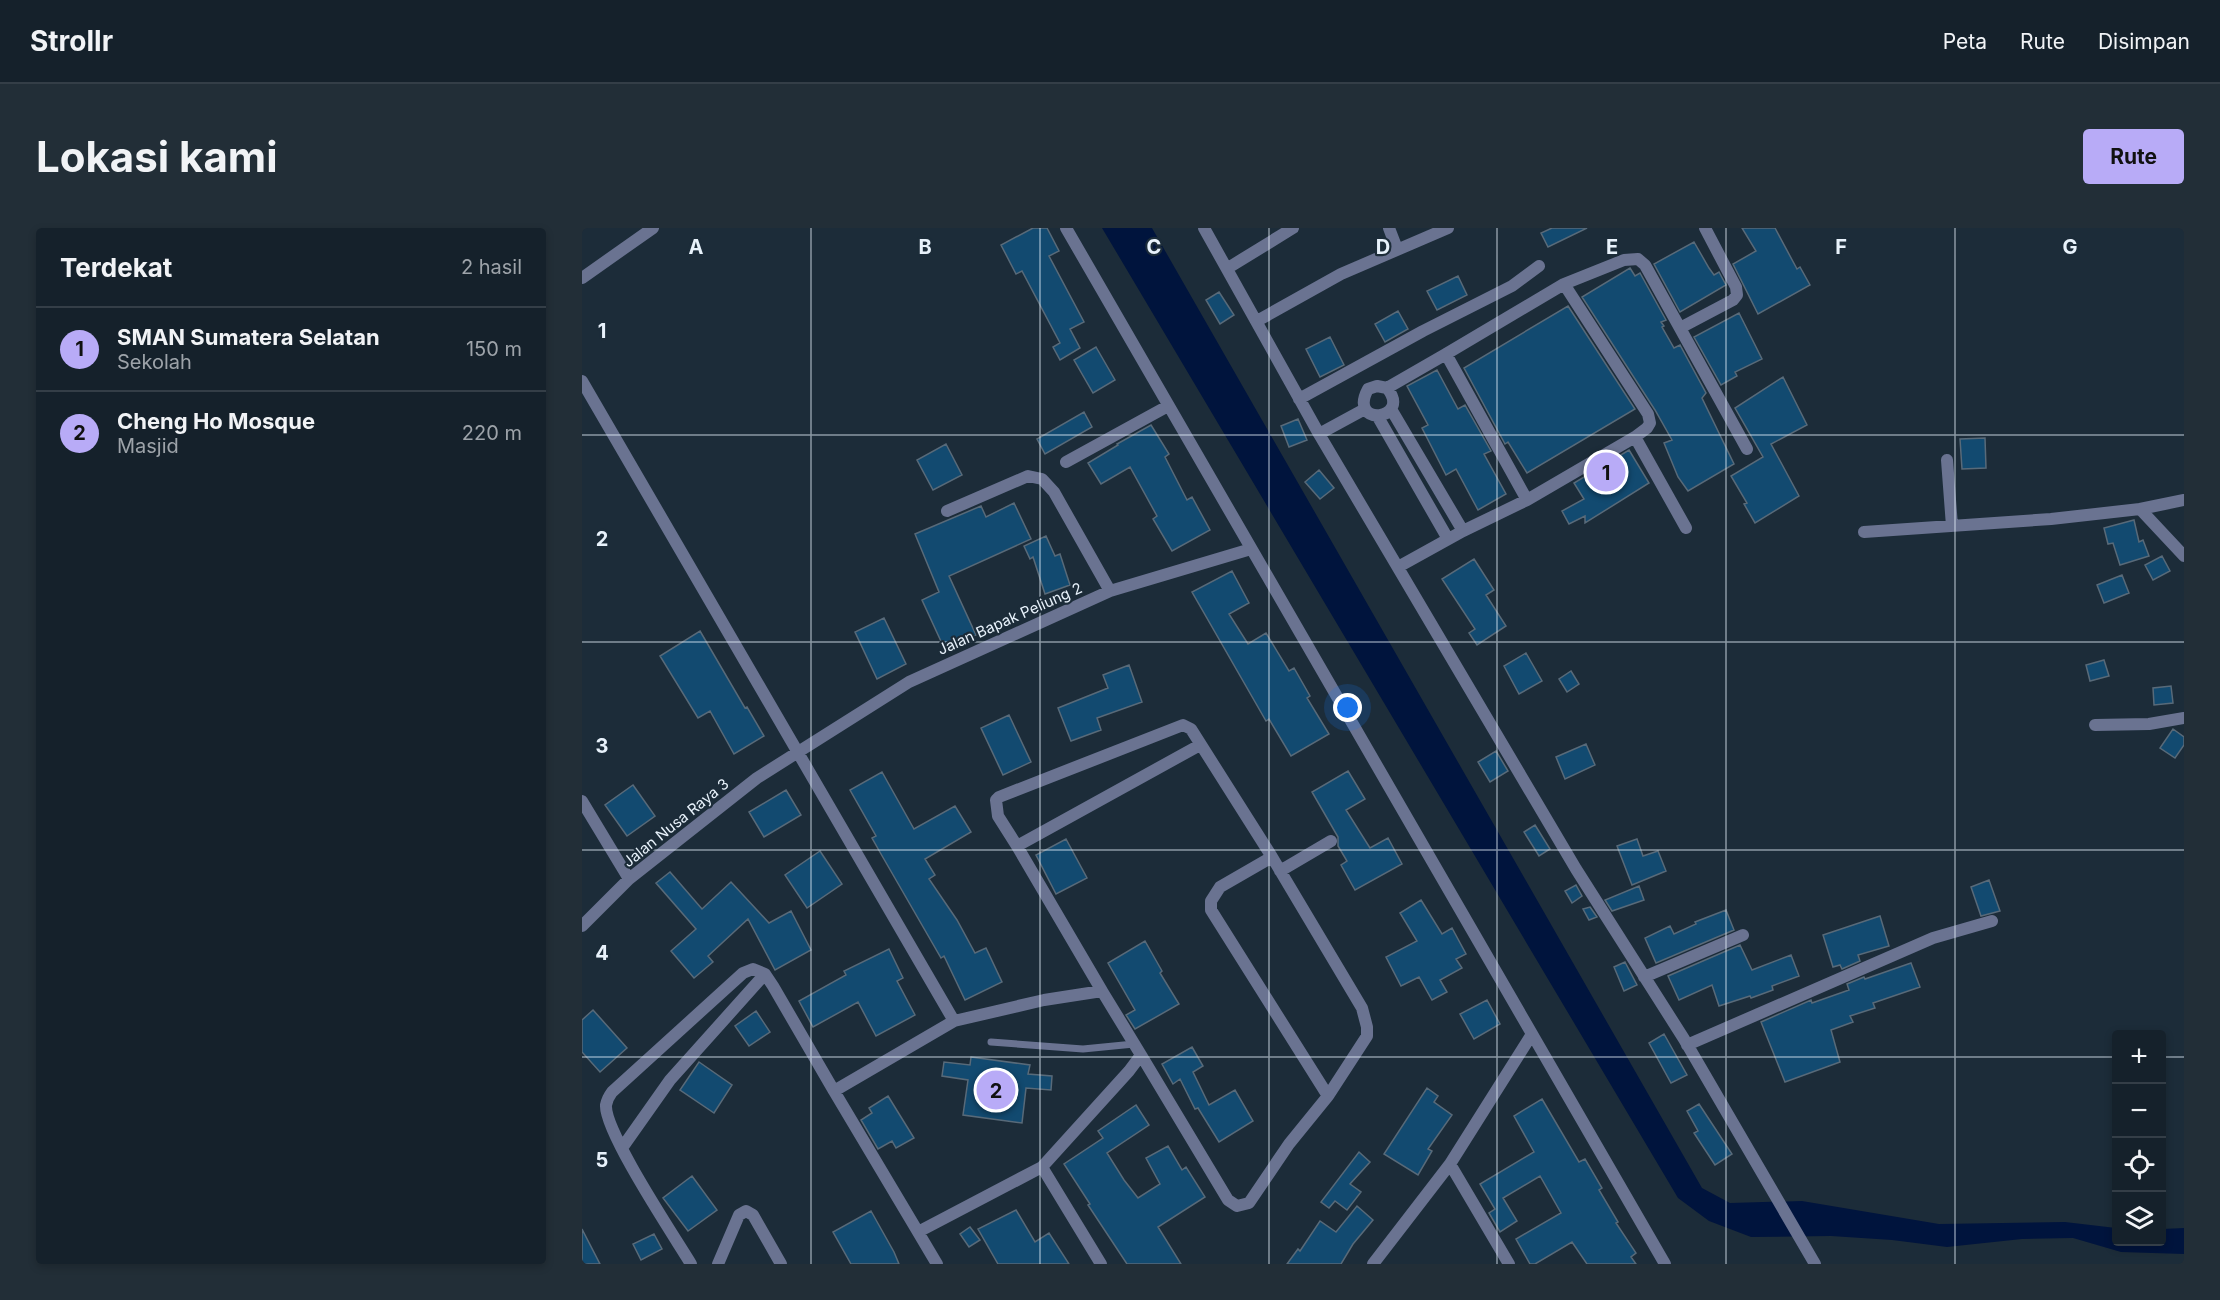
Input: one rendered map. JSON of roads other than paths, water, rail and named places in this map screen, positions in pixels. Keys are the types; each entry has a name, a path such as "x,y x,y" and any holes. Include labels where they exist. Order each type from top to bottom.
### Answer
{"street":[{"path":"582,279 653,228"},
{"path":"1066,228 1665,1264"},
{"path":"1204,228 1319,434 1576,869 1688,1045 1815,1264"},
{"path":"1228,268 1293,228"},
{"path":"1389,228 1397,249"},
{"path":"1257,321 1341,274 1448,228"},
{"path":"1680,328 1733,300 1737,295 1736,287 1705,228"},
{"path":"1387,388 1564,284 1624,260 1638,259 1645,265 1748,449"},
{"path":"1299,399 1423,331 1512,286 1539,266"},
{"path":"1398,567 1463,531 1527,500 1649,426 1651,421 1648,414 1564,284"},
{"path":"1446,354 1527,500"},
{"path":"582,381 954,1022"},
{"path":"1378,417 1386,414 1393,402 1392,394 1387,388 1377,386 1368,389 1363,398 1365,409 1378,417 1448,539"},
{"path":"1066,462 1168,406"},
{"path":"1319,434 1365,409"},
{"path":"1391,409 1463,531"},
{"path":"1635,436 1686,528"},
{"path":"1947,460 1952,526"},
{"path":"947,511 1028,476 1042,479 1054,492 1110,591"},
{"path":"1864,532 2050,519 2140,509 2184,500"},
{"path":"2140,509 2184,556"},
{"name":"Jalan Bapak Peliung 2","path":"798,753 909,682 1110,591 1251,549"},
{"path":"2095,725 2149,724 2184,718"},
{"path":"1177,726 1188,727 1200,745 1272,856 1365,1017 1366,1035 1328,1096 1288,1144 1250,1203 1238,1206 1228,1200 1017,846 998,816 995,805 999,797 1177,726"},
{"path":"1017,846 1200,745"},
{"name":"Jalan Nusa Raya 3","path":"582,926 629,879 757,778 798,753"},
{"path":"582,801 629,879"},
{"path":"1280,871 1331,841"},
{"path":"1272,856 1220,887 1211,901 1211,910 1328,1096"},
{"path":"1688,1045 1934,938 1992,921"},
{"path":"1644,977 1743,935"},
{"path":"691,1264 621,1148 606,1105 612,1092 743,973 753,969 765,974 937,1264"},
{"path":"621,1148 670,1080 765,974"},
{"path":"834,1091 954,1022 1044,1000 1102,991"},
{"path":"1373,1264 1450,1164 1532,1034"},
{"path":"918,1232 1041,1167 1141,1055"},
{"path":"1450,1164 1509,1264"},
{"path":"1041,1167 1101,1264"},
{"path":"718,1264 739,1215 746,1211 753,1215 781,1264"}],"lane":[{"path":"991,1042 1083,1049 1134,1044"}],"water":[{"path":"1102,228 1152,228 1702,1188 1730,1203 1802,1201 1939,1224 2065,1222 2112,1228 2112,1246 2166,1246 2166,1229 2184,1228 2184,1254 2121,1252 2073,1238 2022,1239 1947,1247 1831,1236 1751,1237 1709,1221 1678,1198"}],"place":[{"name":"SMAN Sumatera Selatan","path":"1606,472"},
{"name":"Cheng Ho Mosque","path":"996,1090"}]}
